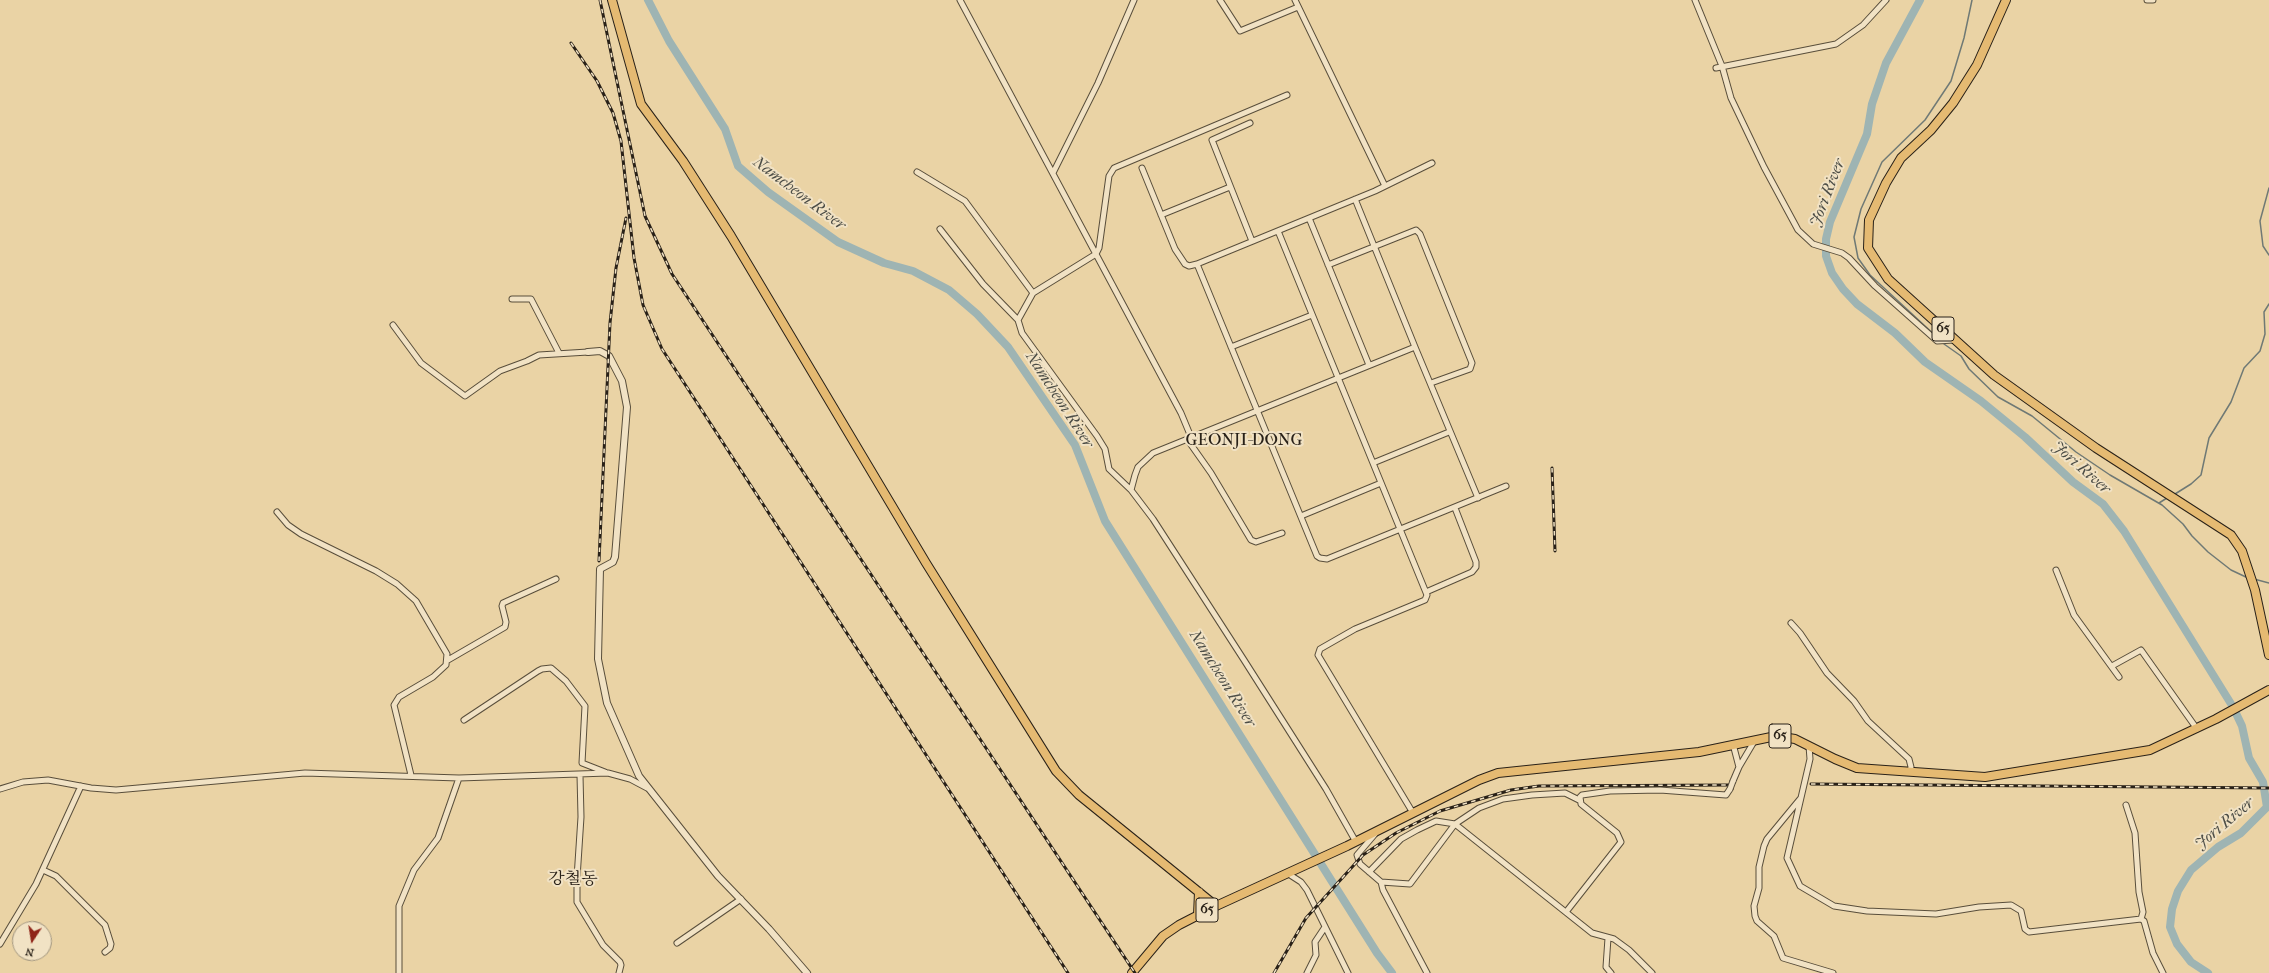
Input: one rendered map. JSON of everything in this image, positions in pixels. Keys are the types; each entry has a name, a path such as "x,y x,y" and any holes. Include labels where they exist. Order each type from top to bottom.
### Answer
{"main road":[{"path":"612,0 641,104 683,161 727,229 926,564 1056,771 1079,795 1216,906"},
{"name":"65","path":"2006,0 1984,51 1967,81 1944,116 1897,164 1871,213 1868,226 1868,248 1883,275 1994,375 2079,436 2226,530 2239,544 2255,590 2269,655"},
{"name":"65","path":"1132,973 1163,936 1198,915 1296,868 1356,842 1479,780 1498,773 1699,752 1733,744 1782,736 1809,746 1857,768 1965,777 1996,776 2150,750 2197,729 2269,690"},
{"path":"1198,915 1199,892"}],"street":[{"path":"960,0 1181,413 1189,438 1251,540 1256,542 1282,533"},
{"path":"1053,173 1098,83 1134,0"},
{"path":"1220,0 1240,31 1298,7"},
{"path":"1295,0 1385,186"},
{"path":"1694,0 1722,66 1731,98 1787,212 1803,236 1817,246 1836,251 1849,258 1875,286 1935,340 1941,342 1954,340"},
{"path":"1716,68 1836,44 1864,25 1886,0"},
{"path":"2147,0 2153,0"},
{"path":"1018,320 1033,293 1096,254 1099,248 1109,176 1114,168 1287,95"},
{"path":"1250,123 1212,140 1252,241"},
{"path":"1142,168 1181,260 1189,266 1355,199 1432,163"},
{"path":"917,172 965,201 1033,293"},
{"path":"1161,215 1230,187"},
{"path":"1355,199 1431,384 1449,432 1478,498"},
{"path":"1309,218 1369,365"},
{"path":"940,229 983,284 1018,320 1022,333 1097,436 1105,449 1109,469 1131,490 1153,519 1326,789 1356,842"},
{"path":"1278,231 1426,592 1425,600 1355,629 1320,650 1318,655 1413,813"},
{"path":"1328,265 1417,231 1472,360 1472,366 1431,384"},
{"path":"1197,264 1317,556 1324,559 1400,528 1455,508 1506,486"},
{"path":"512,300 531,299 559,353"},
{"path":"1232,347 1312,315"},
{"path":"393,325 421,363 465,396 500,371 539,355 600,351 609,356 622,381 628,407 615,557 613,562 600,569 597,632 599,670 604,693 615,725 639,776 718,876 741,899 807,973"},
{"path":"1131,490 1136,471 1153,453 1415,347"},
{"path":"1373,463 1449,432"},
{"path":"1301,516 1381,483"},
{"path":"1426,592 1472,572 1476,567 1476,562 1455,508"},
{"path":"277,512 288,525 301,534 376,570 397,584 416,601 448,660"},
{"path":"2056,570 2074,615 2119,677"},
{"path":"411,775 394,705 399,697 433,677 446,665 448,660 505,627 506,622 502,606 503,603 556,579"},
{"path":"1791,623 1800,633 1827,673 1854,701 1868,721 1909,759 1910,772"},
{"path":"2112,666 2141,650 2197,729"},
{"path":"464,720 538,671 551,668 566,681 585,706 582,762 608,773 630,779 648,788"},
{"path":"1579,800 1582,795 1610,791 1660,790 1726,795 1739,767 1755,740"},
{"path":"1733,744 1739,767"},
{"path":"1809,746 1810,759 1802,796 1788,847 1788,862 1800,886 1834,906 1867,911 1936,914 1979,907 2011,905 2021,911 2025,929 2029,932 2141,919"},
{"path":"0,788 35,780 61,782 116,790 147,786 305,773 411,775 459,778 608,773"},
{"path":"580,775 581,817 577,902 602,945 620,962 621,965 619,973"},
{"path":"399,973 399,906 414,870 438,838 459,778"},
{"path":"0,944 43,870 81,786"},
{"path":"1378,831 1357,855 1360,864 1381,882 1410,884 1455,824 1479,808 1511,798 1566,794 1579,800 1581,804 1617,833 1621,842 1566,912"},
{"path":"1802,796 1767,839 1764,846 1759,867 1760,888 1754,906 1755,916 1757,921 1776,940 1783,958 1832,973"},
{"path":"2126,805 2135,833 2139,892 2142,912 2141,919 2144,921 2153,953 2163,973"},
{"path":"1369,872 1401,839 1417,830 1436,822 1455,824 1592,933 1614,939 1629,950 1652,973"},
{"path":"43,870 56,876 105,924 111,944 105,952"},
{"path":"1287,873 1301,882 1307,890 1348,973"},
{"path":"1381,882 1383,890 1427,973"},
{"path":"677,943 741,899"},
{"path":"1307,973 1316,955 1315,942 1325,927"},
{"path":"1608,938 1606,967 1611,973"}],"waterway":[{"name":"Namcheon River","path":"648,0 669,41 725,129 738,166 768,192 838,242 884,263 913,271 949,290 977,314 1008,347 1075,445 1105,521 1377,953 1392,973"},
{"name":"Jori River","path":"1920,0 1886,63 1872,104 1867,134 1830,222 1826,239 1826,256 1832,273 1843,289 1857,304 1895,333 1925,362 1981,401 2025,437 2073,482 2103,504 2124,531 2233,707 2242,726 2249,758 2263,782 2267,807 2241,833 2218,847 2191,870 2178,891 2172,909 2170,927 2177,944 2191,962 2208,973"},
{"path":"1939,339 1870,275 1858,258 1854,237 1861,209 1882,162 1925,120 1951,81 1964,38 1972,0"},
{"path":"2269,188 2260,221 2263,246 2269,255"},
{"path":"2175,494 2191,484 2201,475 2209,438 2231,402 2244,368 2260,351 2265,334 2264,312 2269,304"},
{"path":"1944,344 1961,356 1969,369 1998,397 2032,416 2076,452 2110,475 2162,505 2183,524 2192,536 2208,552 2231,570 2248,578"},
{"path":"2159,503 2167,498"},
{"path":"2254,579 2269,583"}],"railway":[{"path":"600,0 645,216 672,274 1135,973"},
{"path":"571,43 597,81 613,113 621,141 634,258 643,305 662,349 1068,973"},
{"path":"599,561 610,323 616,268 626,218"},
{"path":"1552,468 1555,551"},
{"path":"1811,784 2269,788"},
{"path":"1274,973 1306,918 1363,855 1396,833 1440,811 1511,790 1539,786 1729,785"}],"district":[{"name":"GEONJI-DONG","path":"1244,441"},
{"name":"강철동","path":"573,880"}]}
